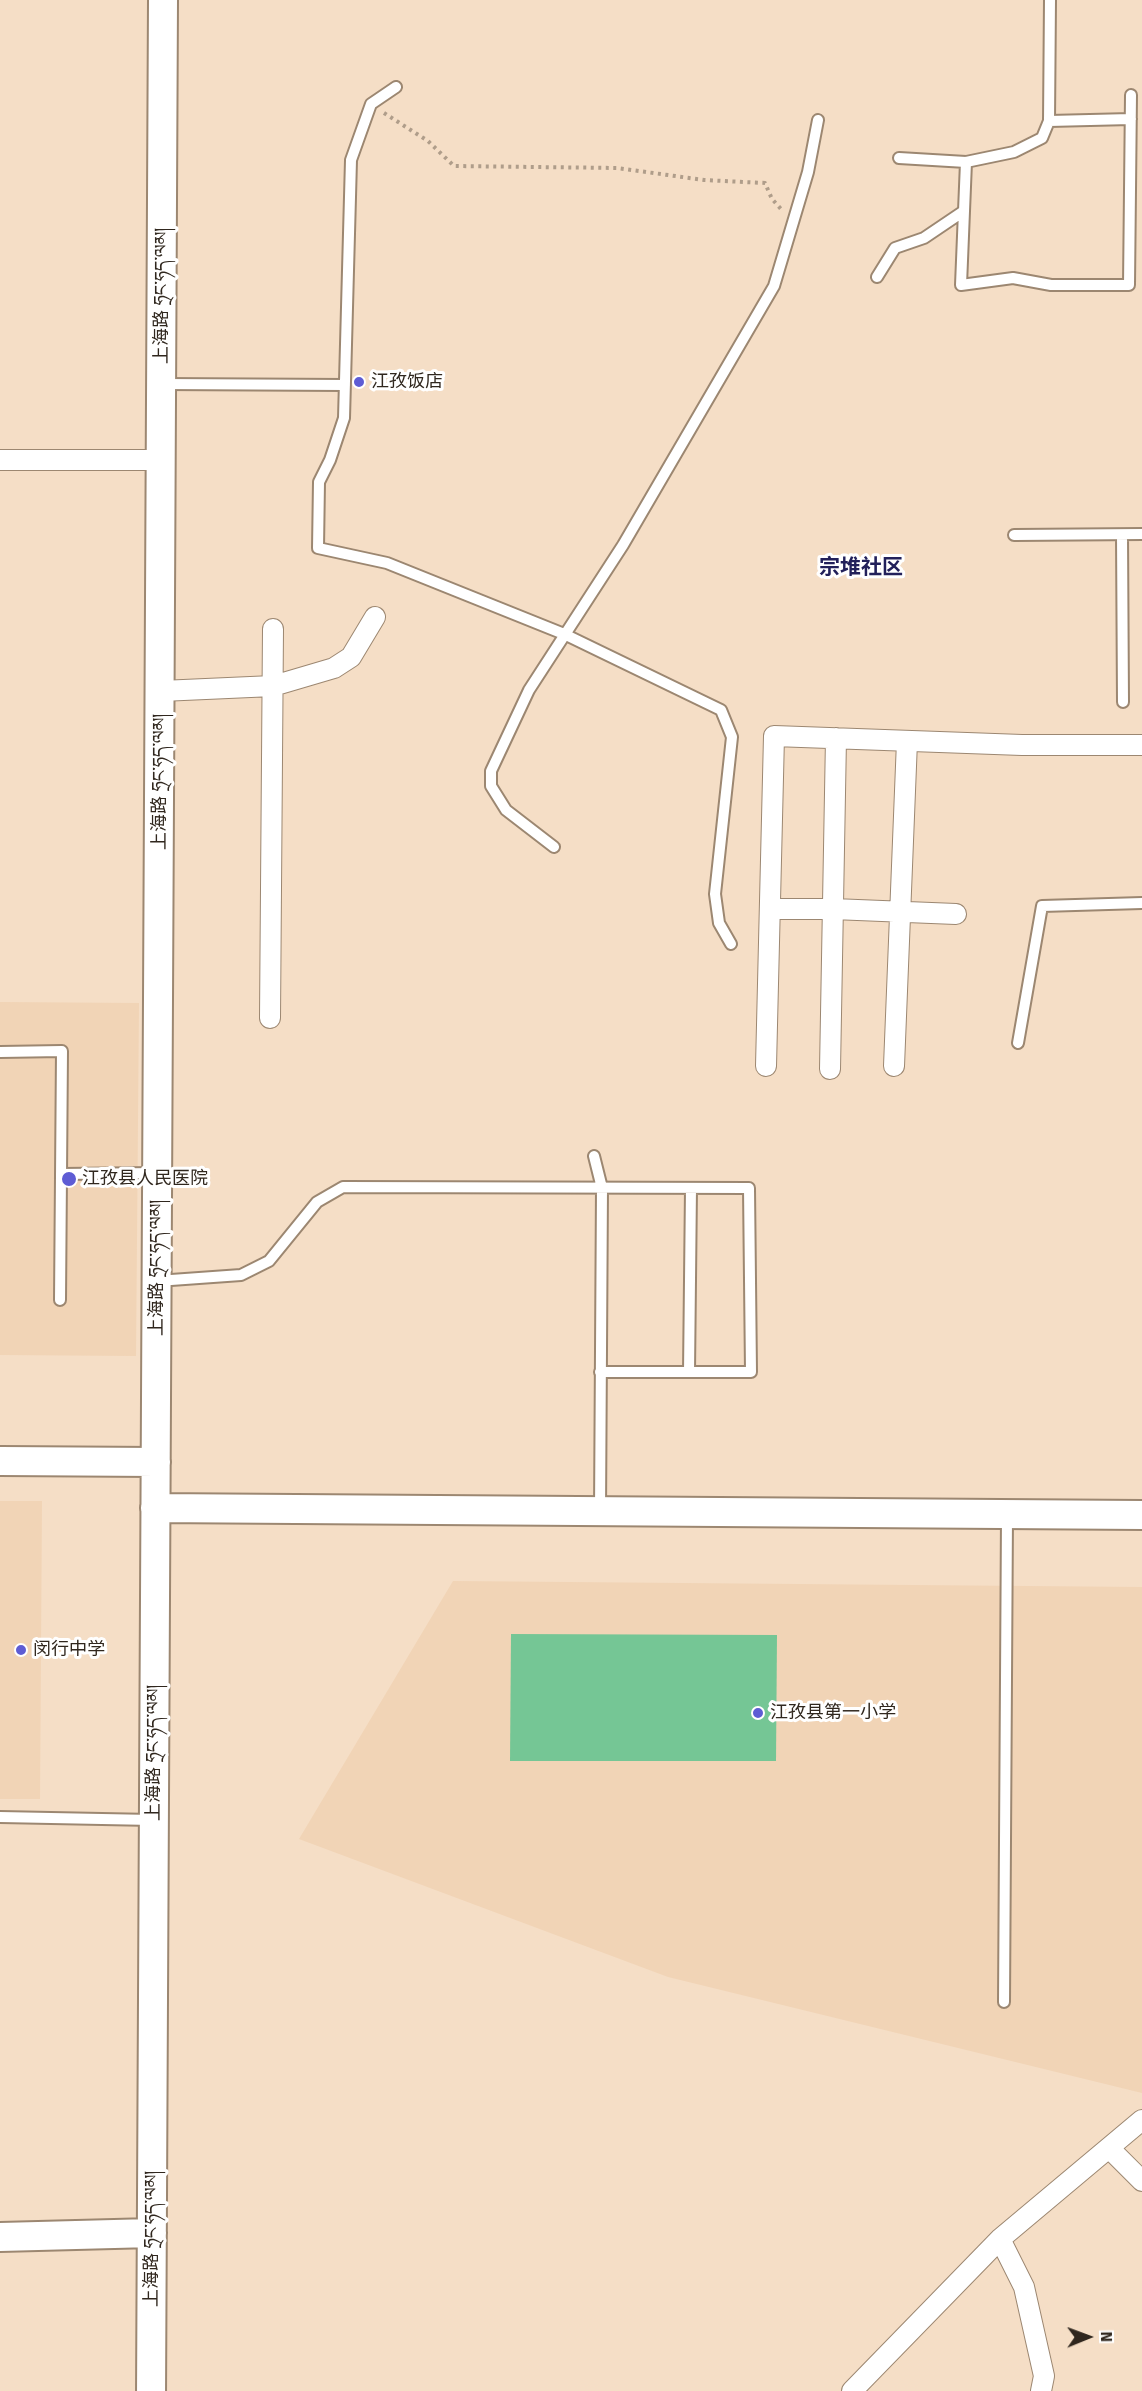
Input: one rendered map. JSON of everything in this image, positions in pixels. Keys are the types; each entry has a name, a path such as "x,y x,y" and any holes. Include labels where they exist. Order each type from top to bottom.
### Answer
{"main road":[{"name":"上海路 ཧྲང་ཧད་ལམ།","path":"151,2391 163,0"},
{"path":"0,1461 156,1462"},
{"path":"155,1508 1142,1515"},
{"path":"3,2242 152,2233"}],"street":[{"path":"0,460 162,460"},
{"path":"161,691 273,686 334,668 351,657 375,617"},
{"path":"270,1018 273,629"},
{"path":"766,1066 774,736 1022,746 1142,745"},
{"path":"830,1068 836,738"},
{"path":"894,1066 906,741"},
{"path":"770,909 956,914"},
{"path":"852,2391 1000,2239 1142,2120"},
{"path":"1109,2148 1142,2181"},
{"path":"1000,2239 1024,2287 1044,2376 1041,2391"}],"lane":[{"path":"899,158 966,162 1014,152 1042,138 1049,122 1050,0"},
{"path":"396,87 371,104 351,160 344,418 330,460 319,482 318,548 387,563 564,634 721,710 732,737 715,894 719,923 731,944"},
{"path":"966,162 961,285 1012,278 1051,285 1129,285 1131,95"},
{"path":"1049,122 1131,119"},
{"path":"554,847 506,810 491,786 491,771 529,690 623,545 774,286 808,172 818,120"},
{"path":"878,277 895,248 924,238 964,211"},
{"path":"162,384 345,385"},
{"path":"1122,534 1123,702"},
{"path":"1014,536 1142,534"},
{"path":"1018,1043 1042,906 1142,903"},
{"path":"0,1052 62,1051 60,1300"},
{"path":"594,1156 602,1188 600,1511"},
{"path":"61,1174 158,1173"},
{"path":"157,1281 241,1275 250,1271 269,1261 317,1202 343,1187 749,1188 751,1372 600,1372"},
{"path":"689,1372 691,1188"},
{"path":"1004,2002 1006,1514"},
{"path":"0,1816 154,1820"}],"path":[{"path":"371,104 428,141 453,166 617,168 704,180 765,183 772,199 793,223"}],"shaded area":[{"name":"江孜县人民医院","path":"0,1002 139,1003 136,1356 0,1355"},
{"name":"闵行中学","path":"0,1501 42,1501 40,1799 0,1799"},
{"name":"江孜县第一小学","path":"453,1581 1142,1587 1142,2093 668,1977 299,1839"}],"green space":[{"path":"511,1634 777,1635 776,1761 510,1761"}],"place":[{"name":"江孜饭店","path":"359,382"},
{"name":"江孜县人民医院","path":"69,1179"},
{"name":"闵行中学","path":"21,1650"},
{"name":"江孜县第一小学","path":"758,1713"}],"district":[{"name":"宗堆社区","path":"861,568"}]}
